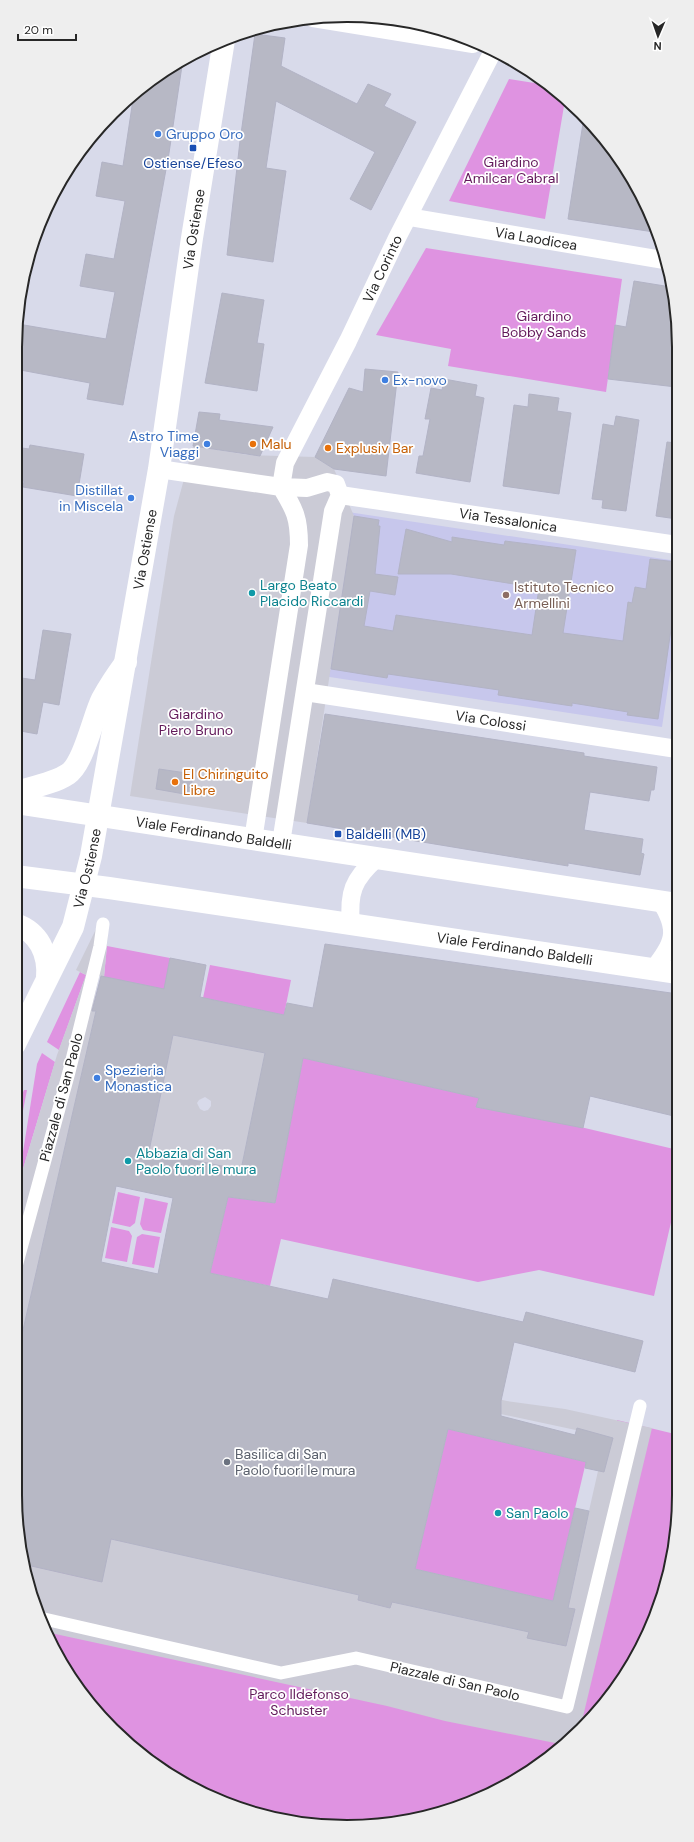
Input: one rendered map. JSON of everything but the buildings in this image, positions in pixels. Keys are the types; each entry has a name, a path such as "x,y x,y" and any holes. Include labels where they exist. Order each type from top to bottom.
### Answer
{"street":[{"path":"364,23 393,26 451,39"},
{"name":"Via Ostiense","path":"22,1030 73,927 84,885 126,662 159,469 192,238 223,47"},
{"name":"Via Corinto","path":"282,487 284,463 348,341 397,238 491,56"},
{"name":"Via Laodicea","path":"409,217 660,259"},
{"path":"159,469 282,487 307,488 330,482 336,484 340,495 333,511 281,843"},
{"path":"253,840 299,545 298,520 282,487"},
{"name":"Via Tessalonica","path":"340,495 672,544"},
{"path":"22,790 61,778 69,773 76,764 82,752 102,700 111,683 126,662"},
{"name":"Via Colossi","path":"305,692 672,748"},
{"name":"Viale Ferdinando Baldelli","path":"22,804 669,903"},
{"path":"352,924 350,902 353,891 358,878 364,869 377,858"},
{"name":"Viale Ferdinando Baldelli","path":"22,877 352,924 468,943 672,972"},
{"path":"669,903 672,922"},
{"name":"Piazzale di San Paolo","path":"22,1244 71,1065 100,946 103,924"},
{"path":"22,927 27,929 41,945 48,962 47,978"},
{"path":"653,970 662,957 672,934"},
{"name":"Piazzale di San Paolo","path":"47,1620 281,1673 356,1658 567,1707 640,1406"}],"shaded area":[{"name":"Largo Beato Placido Riccardi","path":"193,446 248,455 315,457 334,469 354,516 307,823 130,796 174,516"},
{"name":"Istituto Tecnico Armellini","path":"348,512 672,560 672,661 662,727 323,676"},
{"path":"109,921 104,977 99,976 92,1010 96,1011 22,1334 22,1172 57,1055 86,975 76,970 98,925"},
{"path":"173,1035 265,1053 241,1170 149,1151","holes":["205,1097 211,1101 211,1106 208,1110 204,1111 200,1109 197,1103"]},
{"path":"211,1335 507,1401 565,1409 652,1428 583,1719 556,1743 445,1721 387,1706 54,1634 39,1599 30,1566 101,1582 111,1539 359,1595 358,1600 390,1608 392,1602 529,1632 528,1638 566,1646 575,1609 568,1608 598,1471 613,1438 440,1401"}],"green space":[{"name":"Giardino Amilcar Cabral","path":"509,79 537,83 564,106 545,219 449,201"},
{"name":"Giardino Bobby Sands","path":"426,248 622,279 606,392 448,366 451,349 376,335"},
{"path":"107,946 170,958 168,970 196,975 192,995 104,977"},
{"path":"210,965 291,980 284,1015 203,998"},
{"path":"80,972 86,975 59,1050 47,1042"},
{"path":"42,1053 55,1062 22,1172 22,1158 37,1064"},
{"path":"303,1058 479,1098 476,1107 572,1125 672,1149 672,1218 654,1296 539,1270 478,1282 281,1239 270,1286 210,1273 228,1197 275,1203"},
{"path":"24,1090 27,1090 22,1116 22,1094"},
{"path":"118,1192 140,1197 135,1223 130,1227 112,1223"},
{"path":"145,1198 168,1203 161,1233 143,1230 140,1224"},
{"path":"111,1227 129,1231 132,1236 127,1262 105,1258"},
{"path":"142,1234 160,1237 154,1268 132,1264 137,1237"},
{"name":"Parco Ildefonso Schuster","path":"617,1420 672,1433 672,1495 669,1537 666,1558 655,1599 638,1639 617,1676 605,1693 577,1725 545,1753 528,1765 491,1786 451,1803 410,1814 389,1817 347,1820 326,1819 284,1814 243,1803 184,1776 149,1753 117,1725 89,1693 77,1676 56,1639 47,1619 39,1599 30,1566 101,1582 111,1539 390,1608 392,1602 528,1638 566,1646 575,1609 568,1608"},
{"path":"448,1429 586,1462 553,1601 415,1569"}],"place":[{"name":"Gruppo Oro","path":"158,134"},
{"name":"Ostiense/Efeso","path":"193,148"},
{"name":"Ex-novo","path":"385,380"},
{"name":"Astro Time Viaggi","path":"207,444"},
{"name":"Malu","path":"253,444"},
{"name":"Explusiv Bar","path":"328,448"},
{"name":"Distillat in Miscela","path":"131,498"},
{"name":"Largo Beato Placido Riccardi","path":"252,593"},
{"name":"Istituto Tecnico Armellini","path":"506,595"},
{"name":"El Chiringuito Libre","path":"175,782"},
{"name":"Baldelli (MB)","path":"338,834"},
{"name":"Spezieria Monastica","path":"97,1078"},
{"name":"Abbazia di San Paolo fuori le mura","path":"128,1161"},
{"name":"Basilica di San Paolo fuori le mura","path":"227,1462"},
{"name":"San Paolo","path":"498,1513"}],"park label":[{"name":"Giardino Piero Bruno","path":"196,722"}]}
